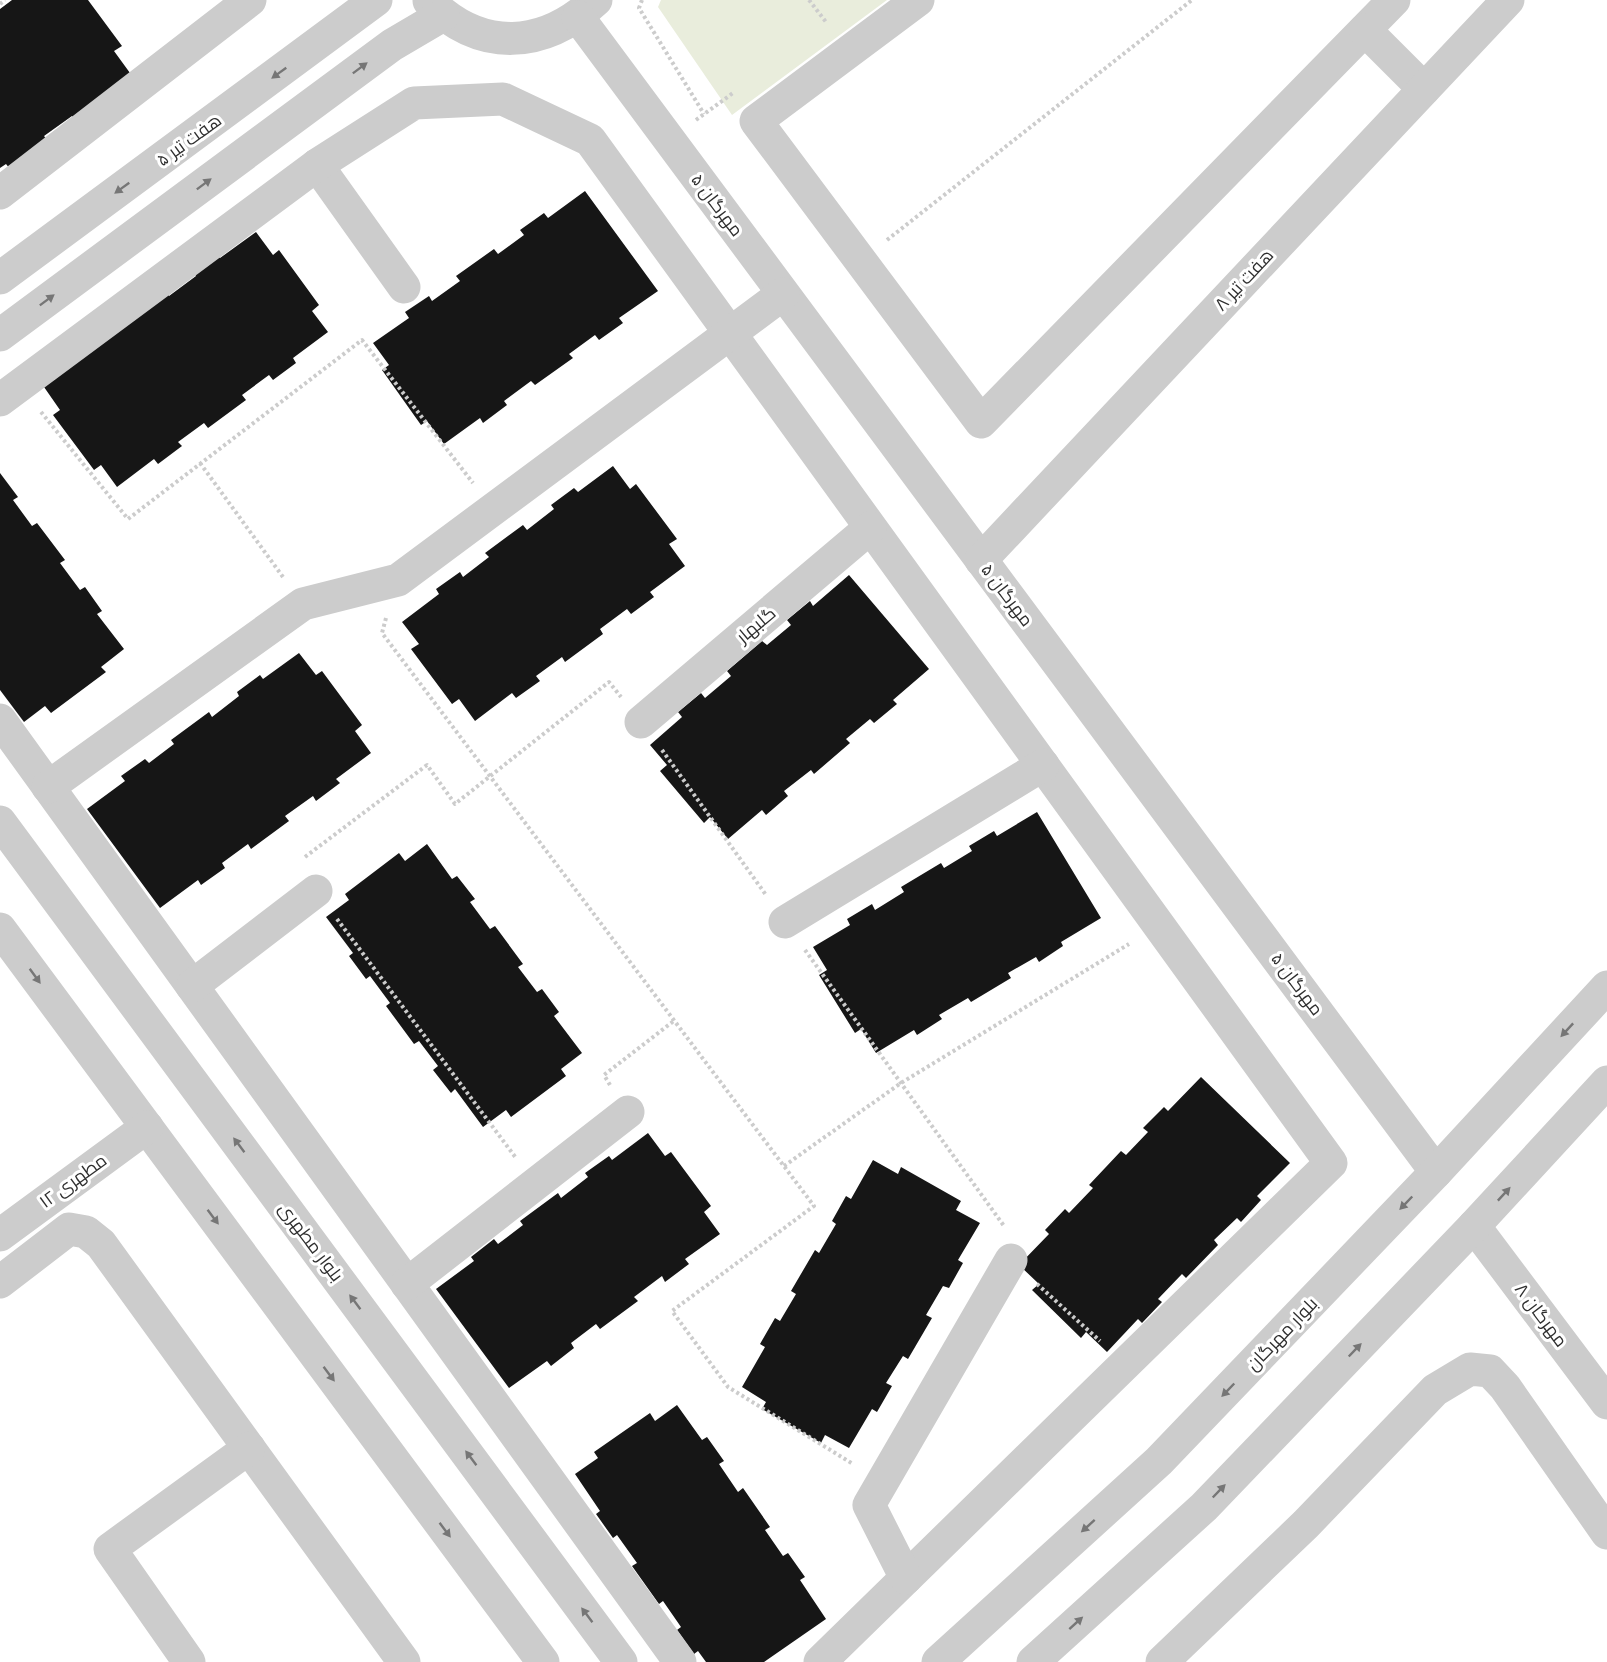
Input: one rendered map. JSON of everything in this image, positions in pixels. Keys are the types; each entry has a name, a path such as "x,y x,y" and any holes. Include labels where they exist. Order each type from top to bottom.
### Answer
{"street":[{"path":"0,193 250,0"},
{"name":"هفت تیر ۵","path":"0,278 376,0"},
{"path":"918,0 756,121 981,422 1395,0"},
{"name":"هفت تیر ۸","path":"981,560 1508,0"},
{"path":"0,335 392,45 436,8 468,30 486,36 524,39 553,32 587,9"},
{"name":"مهرگان ۵","path":"587,9 783,294 1436,1172"},
{"path":"1365,30 1424,89"},
{"path":"10,393 316,165 414,103 503,99 590,141 1331,1163 820,1662"},
{"path":"316,165 404,287"},
{"path":"48,787 303,604 398,580 783,294"},
{"name":"گلبهار","path":"641,722 870,528"},
{"path":"0,720 680,1662"},
{"path":"785,922 1043,765"},
{"name":"بلوار مطهری","path":"0,822 621,1662"},
{"path":"192,986 316,891"},
{"path":"0,929 543,1662"},
{"name":"بلوار مهرگان","path":"938,1662 1160,1461 1436,1172 1607,987"},
{"path":"1033,1662 1204,1507 1474,1226 1607,1082"},
{"path":"407,1284 628,1112"},
{"name":"مطهری ۱۲","path":"0,1235 147,1127"},
{"name":"مهرگان ۸","path":"1474,1226 1607,1403"},
{"path":"0,1282 69,1229 86,1232 101,1244 404,1662"},
{"path":"906,1578 869,1505 1011,1260"},
{"path":"1162,1662 1306,1524 1435,1390 1470,1370 1490,1371 1504,1387 1607,1533"},
{"path":"189,1662 110,1549 249,1448"}],"path":[{"path":"0,4 5,0"},
{"path":"642,0 639,9 704,114"},
{"path":"809,0 826,22"},
{"path":"860,261 1192,0"},
{"path":"10,393 128,519 362,340 493,510"},
{"path":"200,464 303,604"},
{"path":"398,580 382,633 814,1206 672,1311 728,1387 881,1482"},
{"path":"534,1183 297,864 427,765 455,804 489,774 609,682 641,722 1010,1233 1011,1260 1125,1364"},
{"path":"784,1166 901,1083 1159,926"},
{"path":"628,1112 604,1075 675,1020"}],"green space":[{"path":"661,0 887,0 732,115 658,7"}],"building":[{"path":"12,0 88,0 122,46 114,51 130,73 76,121 72,116 44,136 48,141 10,169 6,164 0,168 0,9"},
{"path":"585,191 658,291 619,318 623,323 599,340 595,335 569,354 573,358 535,385 531,381 504,401 507,405 483,423 480,418 444,444 427,421 421,425 382,370 389,365 373,343 409,318 405,312 429,296 432,301 460,281 456,276 494,249 498,254 524,235 520,230 544,213 548,218"},
{"path":"256,232 273,255 279,250 319,305 312,311 328,332 293,358 296,363 273,380 269,375 242,395 246,400 208,428 204,423 178,442 182,446 158,464 154,459 117,487 101,465 94,470 53,415 60,410 44,387 166,291 169,296 196,276 193,271 216,254 220,258"},
{"path":"613,466 630,489 636,484 677,539 669,544 685,566 650,592 654,597 631,614 627,609 600,629 603,634 565,662 562,657 536,676 540,681 516,698 512,693 475,721 459,699 452,704 411,649 419,644 402,622 439,594 436,589 460,572 463,577 489,557 485,553 523,525 527,530 554,509 551,505 574,488 578,492"},
{"path":"0,473 18,497 13,500 32,526 37,523 65,560 60,563 80,590 85,587 102,611 97,614 124,649 101,667 106,672 51,713 45,706 24,722 0,690"},
{"path":"849,575 929,669 893,700 897,704 874,723 870,719 846,739 850,743 814,774 811,770 784,791 788,796 766,815 762,810 728,839 710,817 704,823 660,771 667,765 650,745 682,717 678,712 701,693 705,698 731,676 727,671 762,641 767,645 791,625 787,620 810,601 813,606"},
{"path":"299,653 316,675 322,671 362,725 355,731 371,753 336,779 340,783 316,801 313,796 285,816 289,821 251,849 248,844 222,863 225,868 201,885 198,880 160,908 87,809 125,781 121,776 145,759 149,763 174,744 171,740 209,712 212,717 239,696 237,692 260,675 263,679"},
{"path":"1037,812 1101,918 1061,942 1063,946 1039,962 1036,957 1008,973 1011,978 971,1002 968,998 939,1015 942,1019 917,1035 914,1030 876,1053 861,1029 855,1033 819,975 827,970 813,947 850,925 847,919 872,904 875,910 904,892 901,887 941,863 944,868 972,851 969,846 994,831 997,836"},
{"path":"427,844 452,879 457,876 475,899 470,902 490,929 495,926 523,964 518,967 537,992 542,989 559,1012 554,1016 582,1053 561,1069 566,1076 511,1117 506,1110 483,1127 455,1089 451,1093 433,1070 438,1066 419,1041 414,1044 386,1006 390,1003 370,976 366,979 349,956 353,953 326,917 349,900 345,894 399,853 405,861"},
{"path":"1201,1077 1290,1163 1257,1196 1261,1200 1241,1222 1237,1218 1214,1240 1218,1245 1186,1278 1182,1274 1158,1299 1162,1302 1142,1323 1138,1319 1107,1352 1086,1332 1081,1338 1032,1290 1039,1284 1019,1265 1049,1234 1045,1230 1065,1209 1069,1213 1093,1188 1089,1185 1121,1151 1126,1155 1148,1132 1143,1128 1164,1107 1168,1111"},
{"path":"648,1133 665,1156 671,1152 711,1206 704,1212 720,1234 685,1259 689,1264 665,1282 662,1276 634,1297 638,1301 600,1329 596,1324 571,1343 574,1348 551,1366 547,1361 509,1388 436,1289 474,1261 471,1257 494,1239 498,1244 523,1225 520,1221 558,1193 561,1198 588,1177 585,1173 609,1156 612,1160"},
{"path":"873,1160 898,1174 901,1167 961,1201 956,1210 980,1223 958,1260 963,1263 949,1288 943,1286 926,1315 932,1318 908,1359 903,1356 886,1383 892,1386 877,1412 872,1409 849,1448 825,1435 821,1443 762,1409 766,1402 742,1387 765,1347 760,1344 775,1318 780,1321 796,1294 791,1291 815,1250 819,1253 836,1224 832,1221 846,1196 851,1199"},
{"path":"677,1405 702,1440 707,1437 724,1461 719,1464 738,1492 743,1488 770,1527 765,1530 783,1556 788,1553 805,1577 800,1580 826,1619 764,1662 706,1662 698,1651 694,1654 677,1630 681,1627 663,1601 659,1604 632,1566 637,1563 617,1535 613,1538 596,1514 600,1511 575,1474 598,1458 594,1452 650,1413 655,1421"}]}
